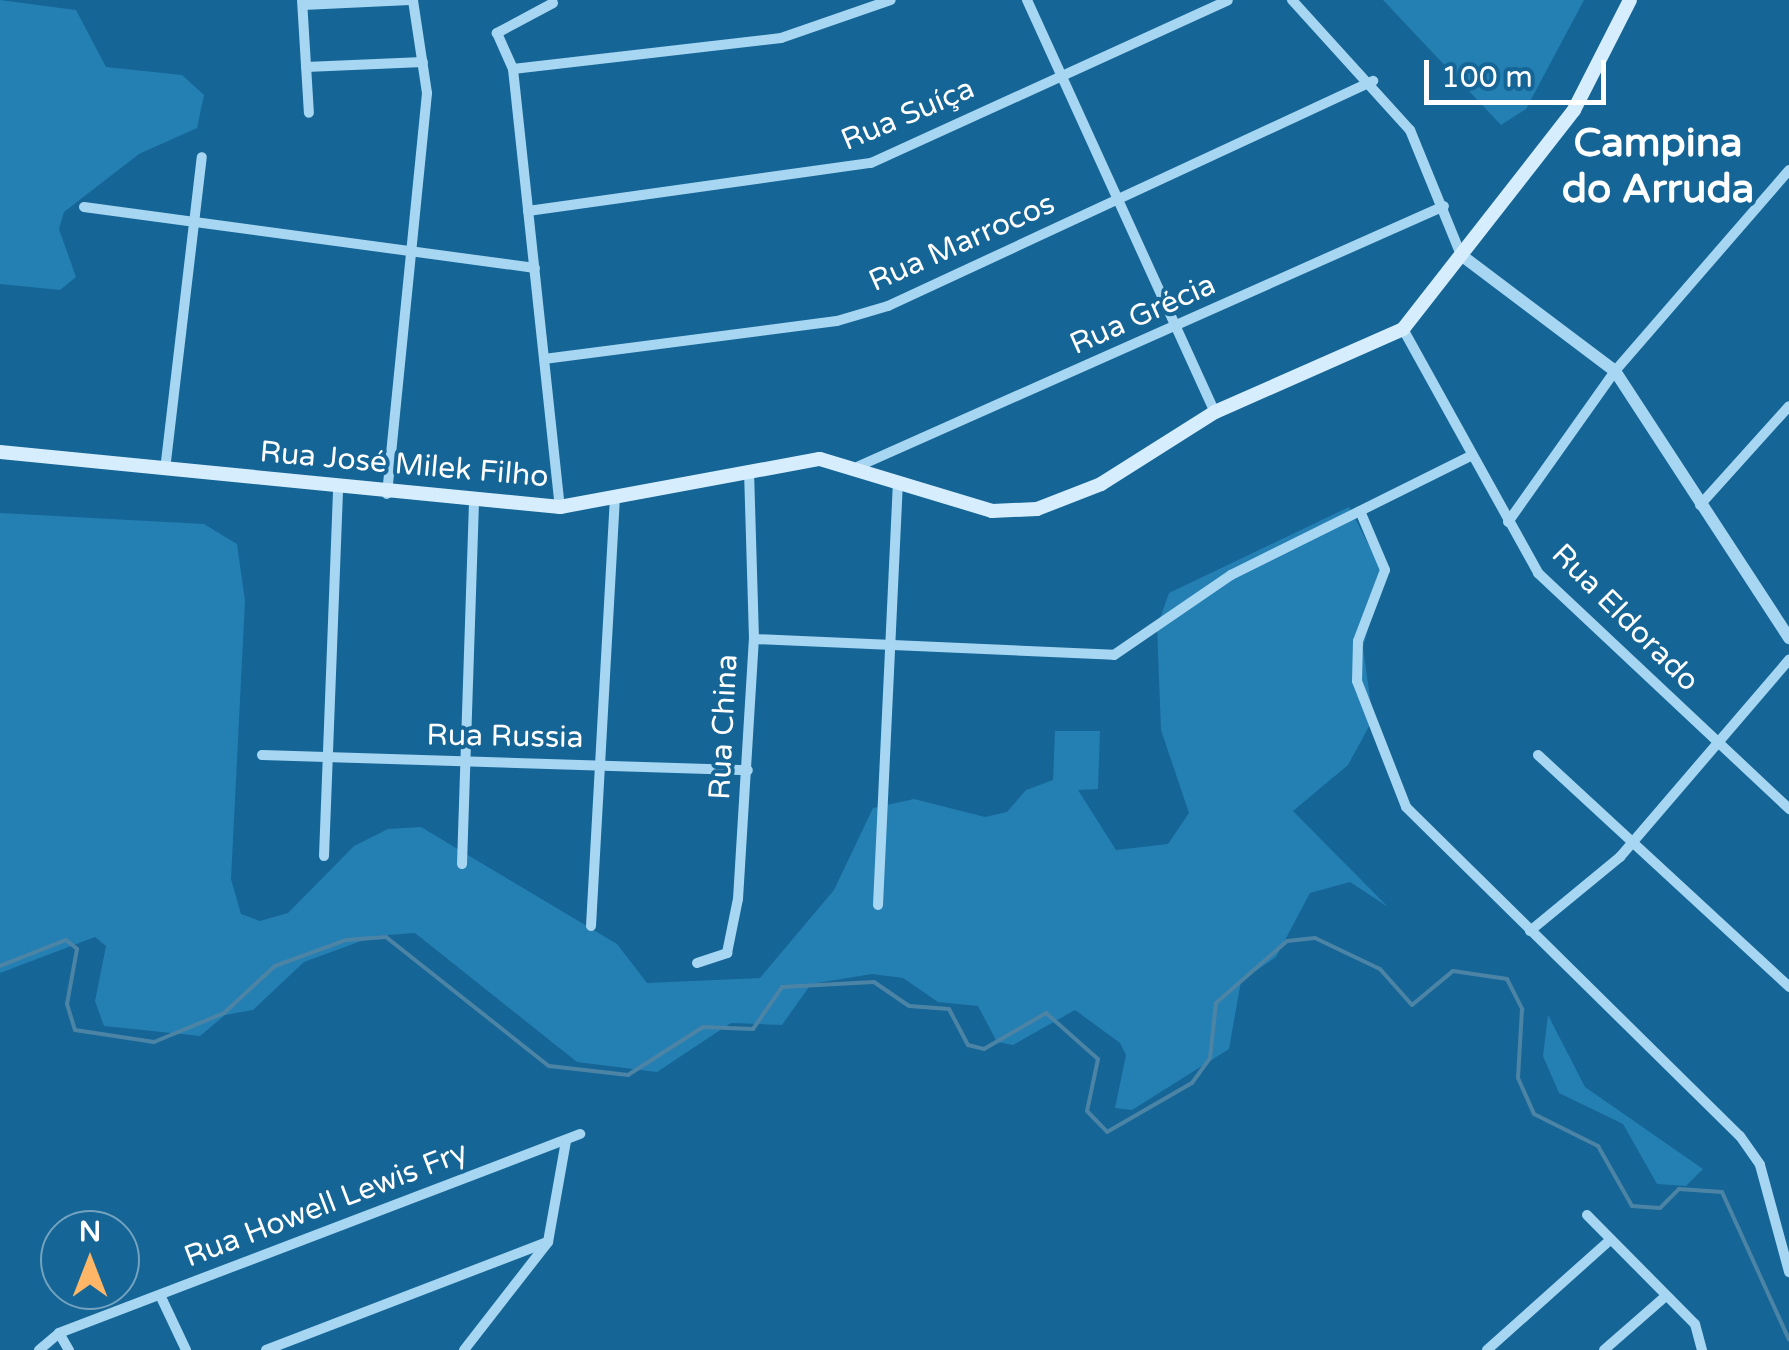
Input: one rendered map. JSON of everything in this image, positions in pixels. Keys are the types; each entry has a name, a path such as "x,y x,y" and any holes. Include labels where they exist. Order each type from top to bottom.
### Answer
{"main road":[{"name":"Rua José Milek Filho","path":"0,452 474,505 560,506 820,460 859,466 992,511 1038,509 1101,484 1216,412 1403,329 1574,110 1630,0"}],"street":[{"path":"309,114 303,2 411,0 423,62 417,252 387,495"},
{"path":"513,69 781,38 891,0"},
{"path":"1027,0 1216,412"},
{"name":"Rua Suíça","path":"528,211 840,172 1228,0"},
{"path":"1292,0 1374,82 1410,130 1461,255 1614,371 1789,638"},
{"path":"553,3 497,33 513,69 560,506"},
{"path":"306,67 423,62"},
{"name":"Rua Marrocos","path":"544,358 837,322 1118,201 1374,82"},
{"path":"165,470 202,157"},
{"path":"1508,522 1614,371 1787,175"},
{"name":"Rua Grécia","path":"859,466 1178,328 1444,206"},
{"path":"84,207 534,268"},
{"name":"Rua Eldorado","path":"1403,329 1538,573 1789,809"},
{"path":"1699,506 1789,406"},
{"path":"754,639 1114,655 1232,575 1471,456"},
{"name":"Rua China","path":"698,963 727,953 748,770 754,639 748,470"},
{"path":"878,905 898,480"},
{"path":"324,856 338,490"},
{"path":"591,926 615,498"},
{"path":"462,864 474,505"},
{"path":"1360,511 1385,570 1358,641 1357,681 1392,779 1424,830 1740,1136 1760,1165 1789,1272"},
{"path":"1530,931 1630,838 1713,738 1789,660"},
{"name":"Rua Russia","path":"262,755 748,770"},
{"path":"1538,755 1789,986"},
{"name":"Rua Howell Lewis Fry","path":"39,1350 59,1333 580,1134"},
{"path":"464,1350 529,1278 548,1242 566,1141"},
{"path":"1587,1215 1695,1324 1702,1350"},
{"path":"1487,1350 1611,1240"},
{"path":"266,1350 548,1242"},
{"path":"160,1295 186,1350"},
{"path":"1604,1350 1666,1296"},
{"path":"59,1333 69,1350"}],"shaded area":[{"path":"0,0 76,10 106,67 182,75 204,95 197,128 139,154 64,212 59,229 76,277 60,290 0,284"},
{"path":"1383,0 1584,0 1526,109 1501,125"},
{"path":"1349,507 1383,572 1363,648 1373,719 1348,765 1293,811 1388,907 1350,882 1310,893 1276,957 1241,981 1229,1049 1132,1110 1115,1108 1126,1055 1120,1043 1075,1010 1013,1045 997,1042 978,1006 938,1002 903,978 872,974 811,984 782,1025 731,1023 657,1072 577,1062 415,933 375,936 304,962 253,1010 225,1015 200,1036 104,1026 95,1001 106,946 95,937 0,973 0,513 204,524 237,544 245,601 231,879 241,914 260,921 288,913 354,846 388,829 421,827 617,944 647,983 760,978 834,890 873,808 914,799 985,817 1007,812 1026,790 1053,780 1055,731 1100,731 1098,789 1078,790 1116,850 1168,844 1189,813 1161,730 1157,627 1169,593"},
{"path":"1548,1015 1585,1087 1703,1169 1686,1186 1657,1184 1623,1124 1559,1093 1543,1056"}],"waterway":[{"path":"0,966 66,940 77,949 67,1004 75,1030 154,1042 224,1013 275,966 346,940 386,937 549,1066 628,1075 703,1027 753,1029 782,987 874,982 909,1006 949,1009 968,1045 984,1049 1046,1013 1098,1059 1087,1111 1107,1132 1192,1083 1210,1058 1216,1003 1287,941 1315,938 1380,969 1412,1005 1453,971 1507,979 1522,1009 1518,1078 1534,1114 1598,1146 1632,1206 1660,1208 1679,1189 1722,1192 1789,1340"}],"district":[{"name":"Campina do Arruda","path":"1658,166"}]}
